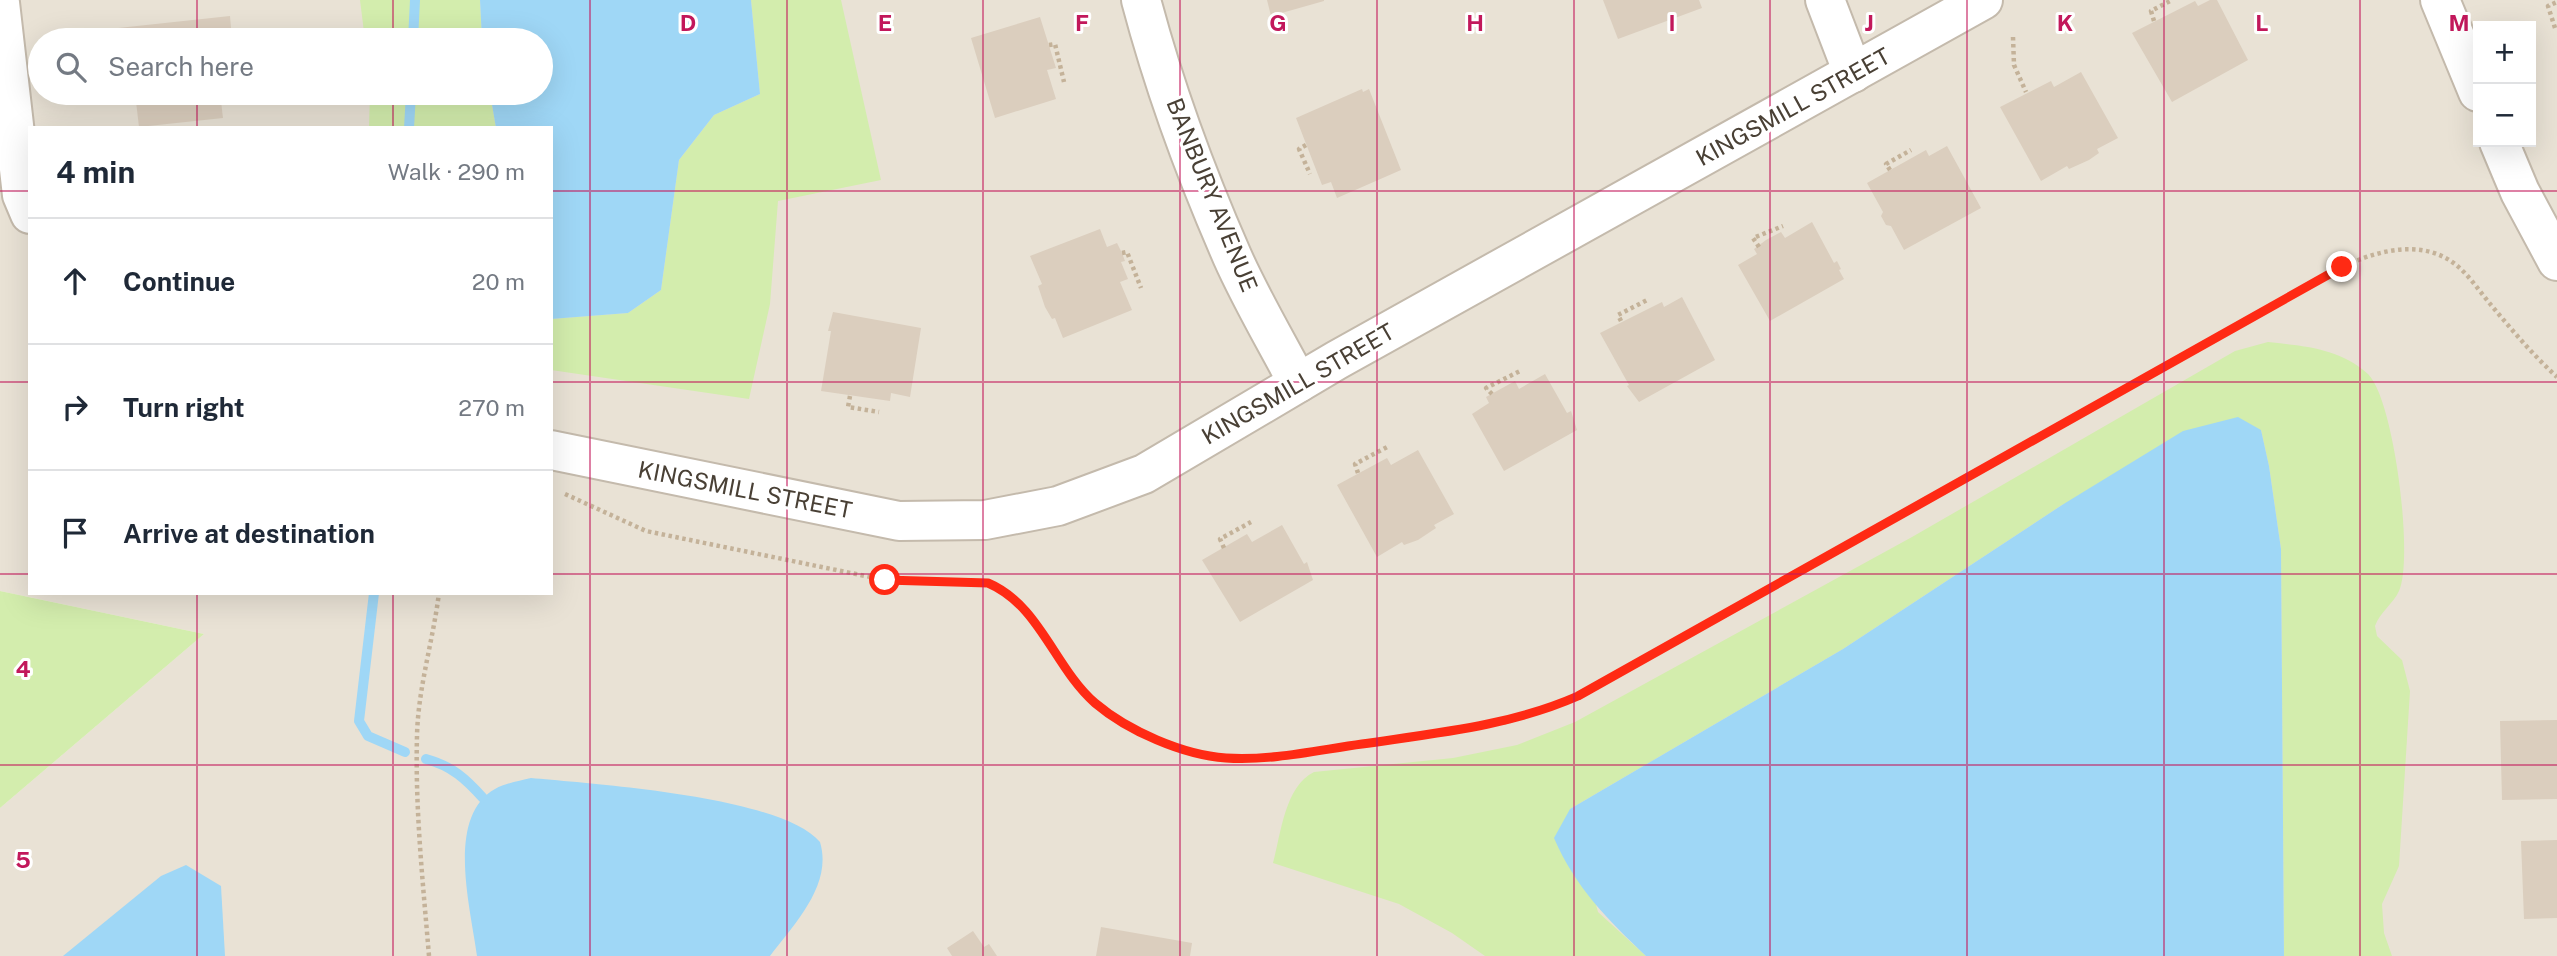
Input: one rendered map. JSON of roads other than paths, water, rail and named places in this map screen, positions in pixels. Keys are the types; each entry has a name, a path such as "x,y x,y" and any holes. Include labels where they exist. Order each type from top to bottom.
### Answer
{"street":[{"name":"BANBURY AVENUE","path":"1141,0 1190,152 1212,207 1233,256 1298,383"},
{"path":"1825,0 1853,73"},
{"name":"KINGSMILL STREET","path":"553,450 899,521 985,520 1058,506 1144,474 1298,383 1983,0"},
{"path":"2440,0 2475,84"},
{"path":"0,3 17,201"},
{"path":"2501,147 2520,192 2557,261"}],"water":[{"path":"480,0 751,0 760,94 714,115 679,160 661,290 628,313 553,319 553,126 496,126 492,105 553,105 553,28 481,28"},
{"path":"2238,417 2261,430 2281,549 2284,956 1646,956 1606,916 1582,887 1554,838 1570,809 1843,649 2062,505 2183,431"},
{"path":"531,778 684,795 767,813 799,826 820,842 823,858 816,889 800,917 770,956 477,956 465,865 470,820 480,802 495,789"},
{"path":"186,865 221,886 225,956 63,956 161,876"}],"waterway":[{"path":"414,28 415,0"},
{"path":"409,126 410,105"},
{"path":"374,595 359,721 368,736 405,752"},
{"path":"426,759 458,774 483,798"}]}
